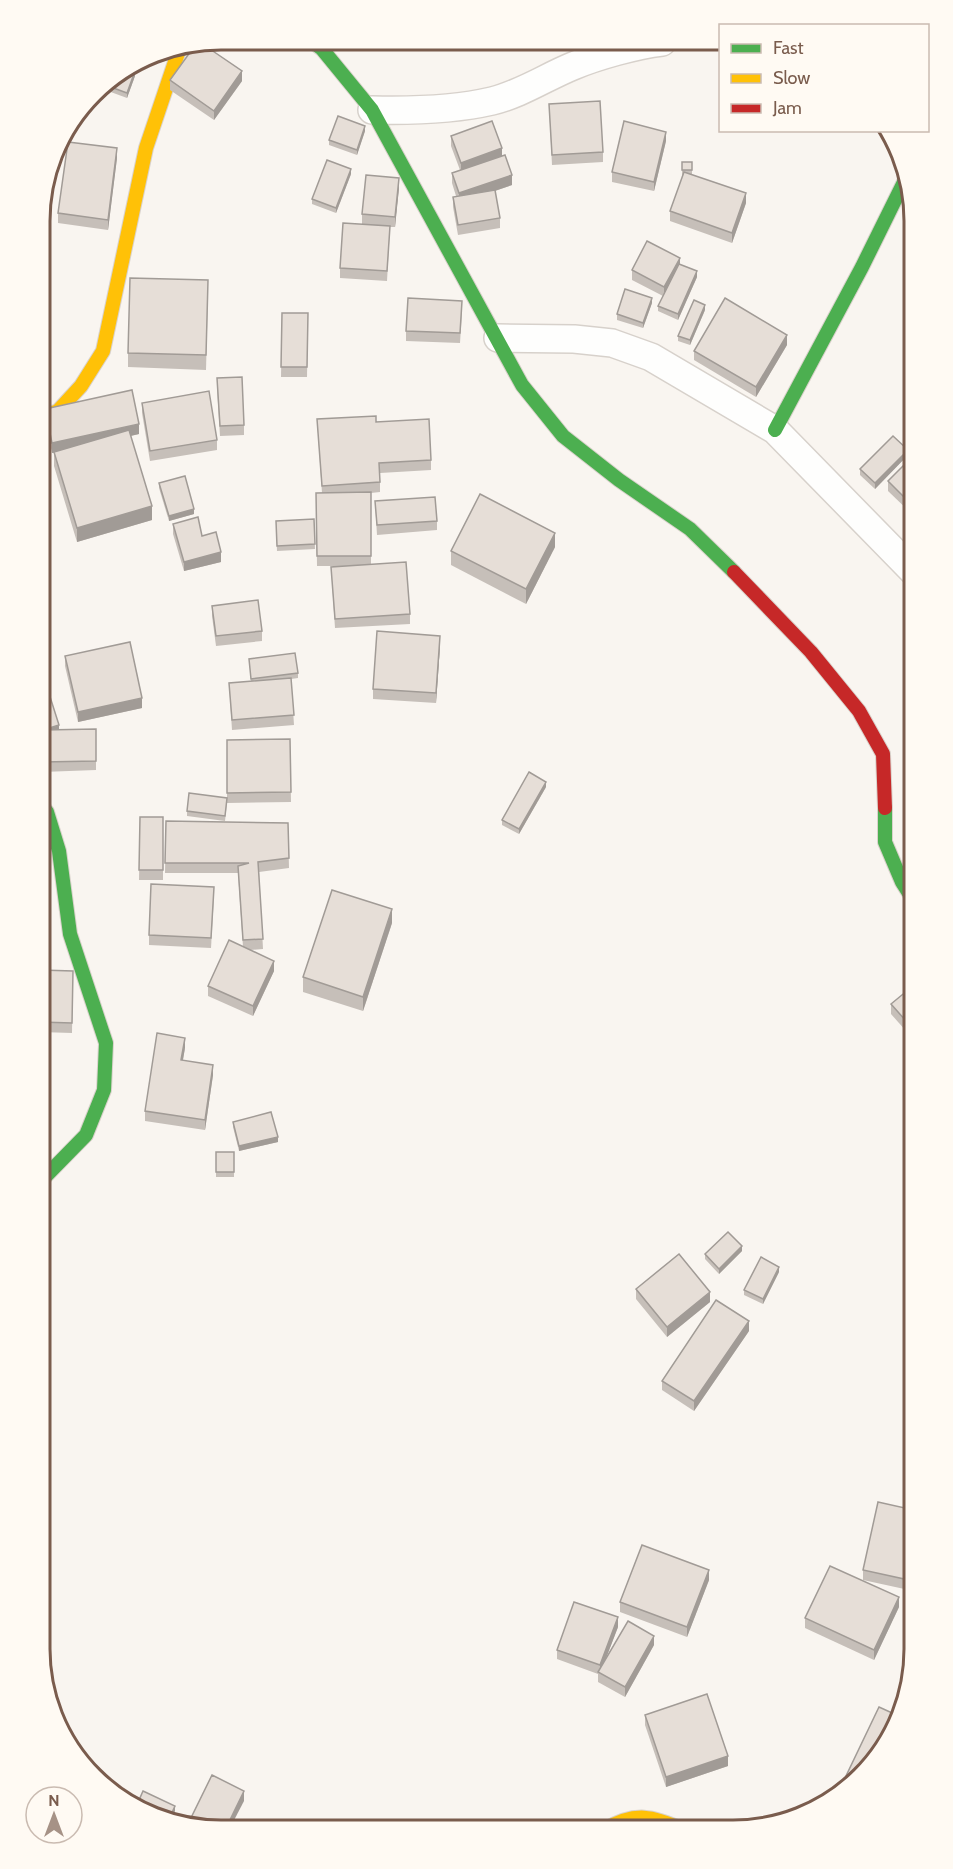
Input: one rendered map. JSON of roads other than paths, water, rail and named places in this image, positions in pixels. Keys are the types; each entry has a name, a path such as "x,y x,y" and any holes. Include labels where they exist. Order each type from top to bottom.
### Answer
{"street":[{"path":"323,50 372,110 522,385 563,436 619,480 690,529 742,579 811,652 858,711 883,754 885,842 904,884"},
{"path":"372,110 413,111 453,108 493,100 528,88 573,66 628,50"},
{"path":"50,414 58,411 81,386 103,351 146,148 177,56"},
{"path":"775,430 862,267 900,189"},
{"path":"498,338 574,339 612,343 651,357 775,430 904,562"},
{"path":"50,822 59,851 70,933 106,1043 104,1090 86,1135 50,1172"},
{"path":"619,1820 638,1816 662,1820"}]}
